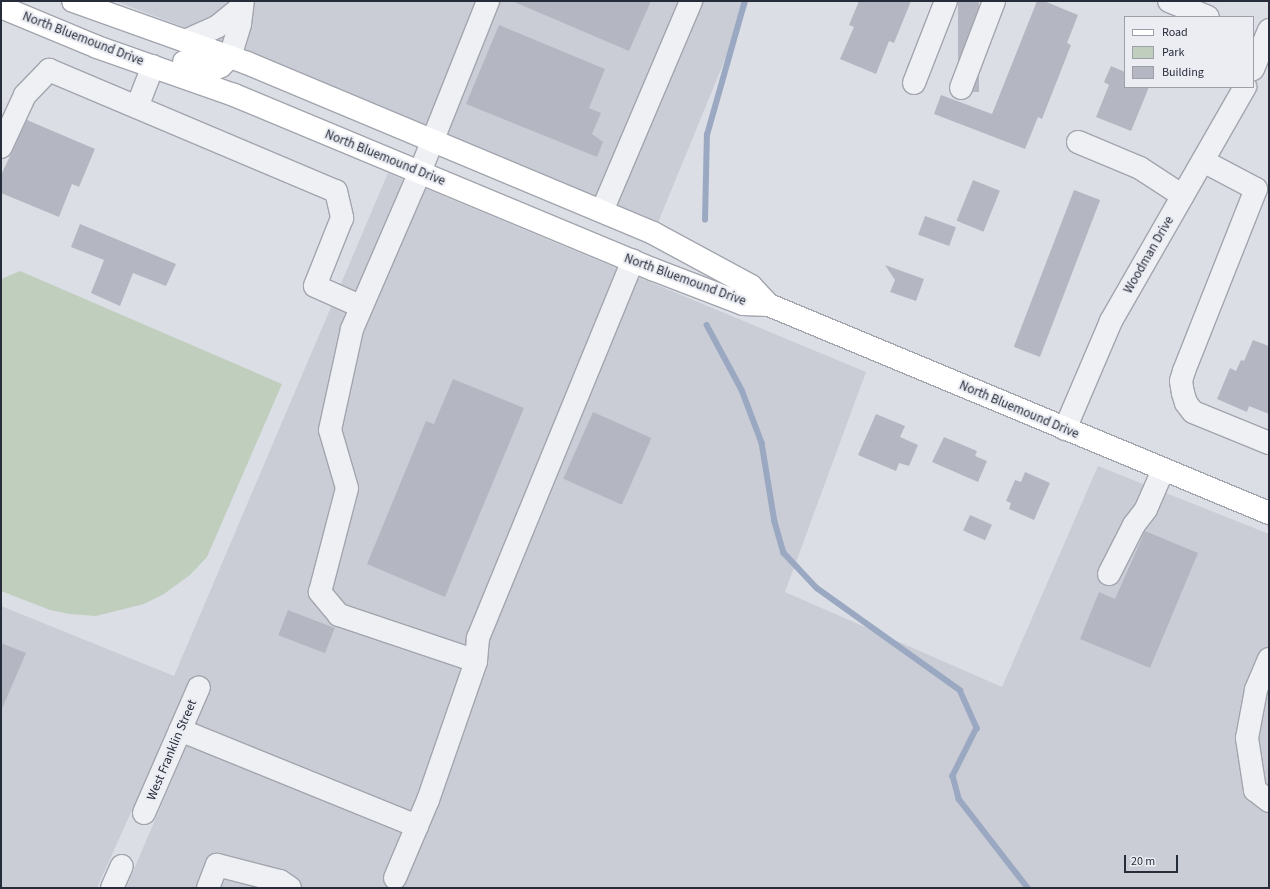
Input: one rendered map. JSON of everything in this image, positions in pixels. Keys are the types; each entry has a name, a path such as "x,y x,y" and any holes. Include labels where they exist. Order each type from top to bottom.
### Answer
{"main road":[{"name":"North Bluemound Drive","path":"73,1 230,57 431,139 653,233 751,286 769,305"},
{"name":"North Bluemound Drive","path":"1,7 114,52 234,95 633,261 743,304 769,305 1269,513"},
{"path":"114,52 145,48 210,71 221,66 230,57"}],"street":[{"path":"476,661 339,616 320,592 347,488 330,430 352,329 420,172 431,139 488,1"},
{"path":"602,211 691,1"},
{"path":"914,82 946,1"},
{"path":"961,88 994,1"},
{"path":"1169,1 1209,11"},
{"path":"185,41 218,26 242,4"},
{"path":"230,57 240,24 242,4"},
{"path":"1254,64 1262,35"},
{"path":"138,107 153,66"},
{"path":"1,148 25,95 48,70 336,191 342,218 316,286 362,307"},
{"name":"Woodman Drive","path":"1065,429 1111,321 1244,88"},
{"path":"1078,142 1140,168 1183,196"},
{"path":"1203,161 1256,189 1184,371 1181,381 1183,393 1186,403 1193,412 1269,443"},
{"path":"395,878 417,826 476,661 478,638 633,261"},
{"path":"1109,574 1134,525 1146,509 1163,470"},
{"path":"1269,659 1256,690 1247,738 1255,790 1269,801"},
{"name":"West Franklin Street","path":"144,813 199,687"},
{"path":"180,730 417,826"},
{"path":"208,888 217,865 280,881 290,888"},
{"path":"112,888 122,866"}],"shaded area":[{"path":"115,1 749,1 657,225 260,56"},
{"path":"388,173 866,372 785,592 1002,687 1098,466 1269,534 1269,888 126,888 210,691 189,683 97,888 1,888 1,606 174,676"}],"green space":[{"path":"20,271 282,384 207,557 190,575 164,594 144,604 96,616 69,614 50,610 1,591 1,279"}],"building":[{"path":"512,1 651,1 629,51"},
{"path":"859,1 911,1 894,43 889,41 876,74 840,59 854,27 849,25"},
{"path":"958,1 979,1 979,92 958,92"},
{"path":"1037,1 1044,1 1078,15 1067,43 1071,45 1042,119 1038,117 1025,149 934,114 941,95 992,114"},
{"path":"499,25 605,69 589,108 601,113 592,134 603,142 597,157 466,104"},
{"path":"1111,66 1124,72 1124,88 1149,88 1131,131 1096,117 1109,85 1104,82"},
{"path":"27,120 95,149 79,187 72,184 59,217 1,193 1,175"},
{"path":"973,180 1000,191 983,232 957,221"},
{"path":"1074,190 1100,200 1040,357 1014,347"},
{"path":"925,216 956,227 949,246 918,235"},
{"path":"80,224 176,264 166,286 133,273 120,306 91,293 104,260 71,247"},
{"path":"885,265 924,279 916,301 890,292 895,280"},
{"path":"1253,340 1269,346 1269,414 1249,406 1247,412 1217,399 1230,368 1236,371 1241,360 1244,361"},
{"path":"453,379 524,408 445,597 367,564 426,421 434,424"},
{"path":"593,412 651,438 622,505 563,479"},
{"path":"876,414 905,426 900,437 918,445 909,466 899,463 896,471 858,455"},
{"path":"944,437 977,451 975,456 987,461 978,482 932,462"},
{"path":"1025,472 1050,483 1034,520 1009,509 1011,503 1006,501 1015,480 1021,482"},
{"path":"970,515 992,525 985,540 963,531"},
{"path":"1145,531 1198,553 1150,668 1080,639 1099,592 1115,599"},
{"path":"288,610 335,628 325,653 278,635"},
{"path":"1,643 26,653 1,711"}],"waterway":[{"path":"705,220 707,135 745,1"},
{"path":"707,325 742,390 762,443 775,522 784,553 817,588 960,690 977,728 953,776 959,799 1028,888"}]}
